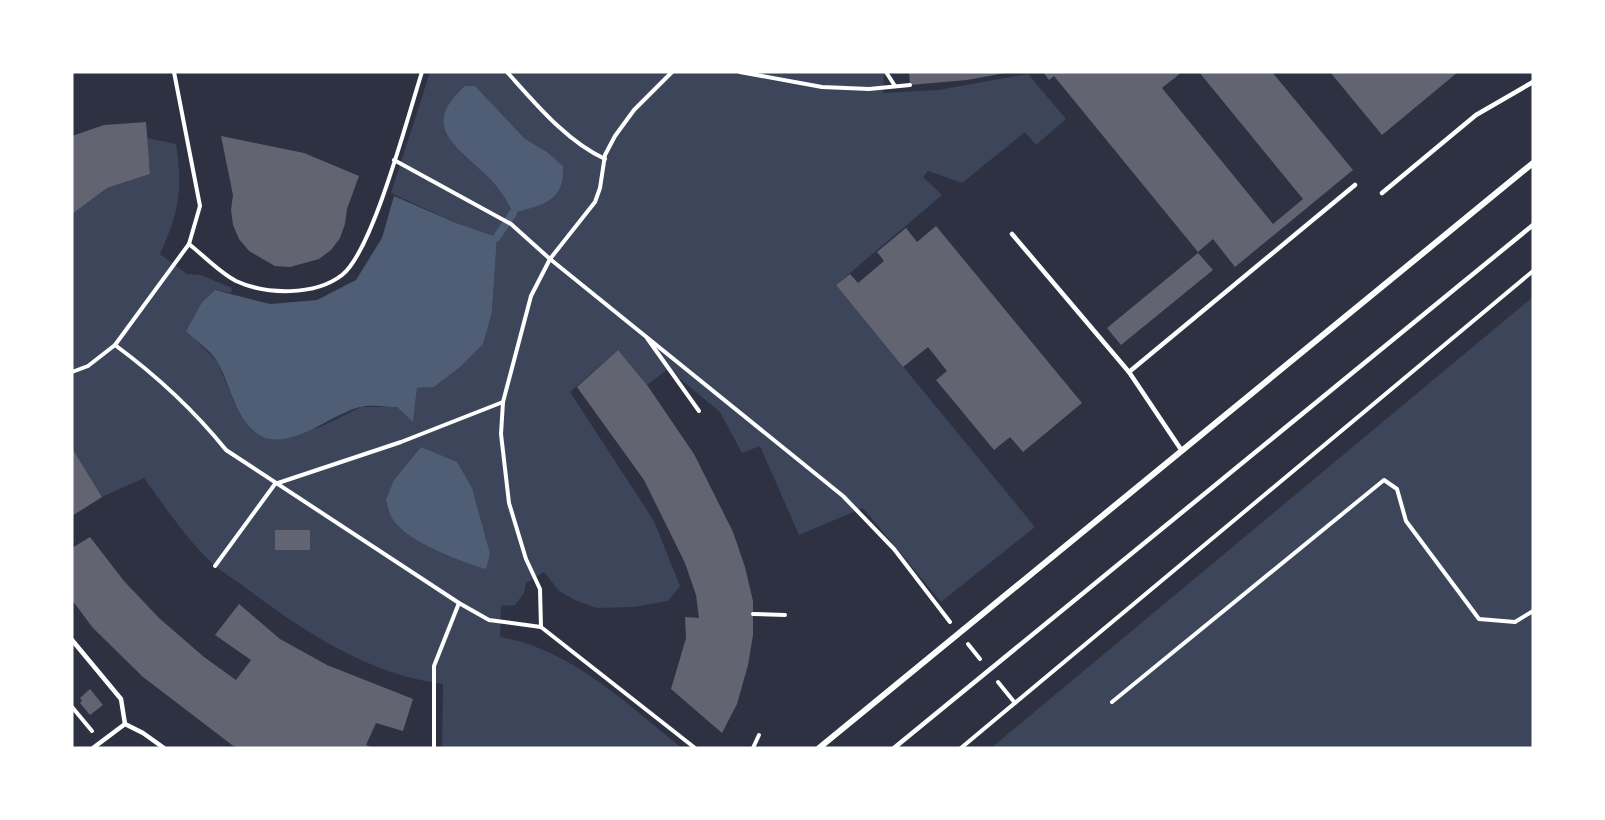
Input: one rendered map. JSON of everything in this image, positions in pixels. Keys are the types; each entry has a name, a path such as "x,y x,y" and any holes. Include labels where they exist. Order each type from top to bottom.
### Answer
{"street":[{"path":"819,748 1533,162"}],"lane":[{"path":"1382,193 1476,115 1533,82"},
{"path":"1129,372 1355,185"},
{"path":"894,748 1533,225"},
{"path":"1012,234 1129,372 1182,451"},
{"path":"72,640 121,699 125,724"},
{"path":"93,748 125,724"},
{"path":"125,724 164,748"}],"path":[{"path":"72,372 88,366 115,345 189,244 200,206 174,72"},
{"path":"189,244 236,281 284,291 308,290 343,275 364,245 422,72"},
{"path":"507,72 557,125 590,152 605,157"},
{"path":"541,627 540,589 526,559 509,503 501,434 502,402 531,296 550,259 595,202 600,188 605,157 615,136 634,110 672,72"},
{"path":"740,72 822,87 869,89 910,85"},
{"path":"886,72 895,86"},
{"path":"394,160 511,224 550,259 843,496 894,549 959,634 1016,703"},
{"path":"961,748 1533,271"},
{"path":"644,334 699,411"},
{"path":"115,345 154,374 198,415 226,450 459,603 489,620 541,627 695,748"},
{"path":"215,566 275,484 401,442 502,402"},
{"path":"1112,702 1384,480 1397,489 1406,521 1479,619 1515,622 1533,611"},
{"path":"434,748 434,666 459,603"},
{"path":"753,614 784,615"},
{"path":"72,707 101,742"},
{"path":"753,748 759,735"}],"shaded area":[{"path":"430,72 884,72 883,93 938,90 1028,74 1066,119 1036,145 1025,132 962,183 928,171 923,177 942,195 836,285 1035,527 941,602 863,508 799,535 760,446 742,453 720,412 668,369 647,385 618,350 570,392 654,521 680,586 668,601 634,607 597,608 559,591 544,572 526,583 524,593 515,605 501,606 500,637 526,643 550,653 597,680 682,748 442,748 443,684 390,672 339,649 290,620 213,564 185,534 144,478 102,497 72,448 72,214 107,188 150,174 147,138 176,144 178,160 178,200 172,226 160,254 187,274 201,275 232,288 231,293 215,290 202,302 186,331 217,361 235,404 318,428 361,407 397,407 413,421 417,388 434,387 459,368 492,312 497,237 456,223 391,193"},
{"path":"465,86 475,86 525,139 547,152 563,166 560,187 550,200 513,213 505,197 494,183 454,144 444,124 445,113 452,100"},
{"path":"394,196 456,223 497,237 492,312 483,344 459,368 434,387 417,388 413,422 397,407 369,406 347,412 288,438 274,439 260,435 243,418 215,359 186,331 202,302 215,290 270,304 317,300 356,280 382,238"},
{"path":"1533,297 1533,748 991,748"},
{"path":"421,447 457,462 472,488 490,554 486,569 434,550 409,535 392,518 386,500 394,480"}],"building":[{"path":"909,72 1005,73 967,80 910,85"},
{"path":"1043,72 1182,72 1162,88 1273,224 1303,199 1199,72 1272,72 1353,170 1235,267 1213,239 1198,252 1054,76 1049,80"},
{"path":"1330,72 1458,72 1382,135"},
{"path":"146,122 150,174 107,188 72,214 72,136 104,125"},
{"path":"221,136 304,153 359,176 347,209 340,238 331,250 319,259 290,267 275,266 249,251 239,239 233,225 231,210 233,195"},
{"path":"936,226 1082,403 1023,452 1010,437 994,450 936,380 947,371 928,347 903,367 836,285 850,274 858,283 884,261 877,252 906,228 917,242"},
{"path":"1198,253 1213,270 1121,345 1107,328"},
{"path":"618,350 647,385 694,454 733,532 745,567 753,601 753,635 748,665 737,704 722,733 671,689 686,638 685,617 699,618 696,595 685,563 644,480 577,387"},
{"path":"72,448 102,497 72,516"},
{"path":"275,530 310,530 310,550 275,550"},
{"path":"90,537 124,581 159,618 204,657 236,680 251,660 215,635 239,604 280,639 327,665 413,699 403,731 376,723 366,745 374,748 238,748 232,745 143,677 93,628 72,600 72,548"},
{"path":"90,689 103,705 90,715 80,703 82,701 80,698"}],"waterway":[{"path":"497,237 513,213"}]}
